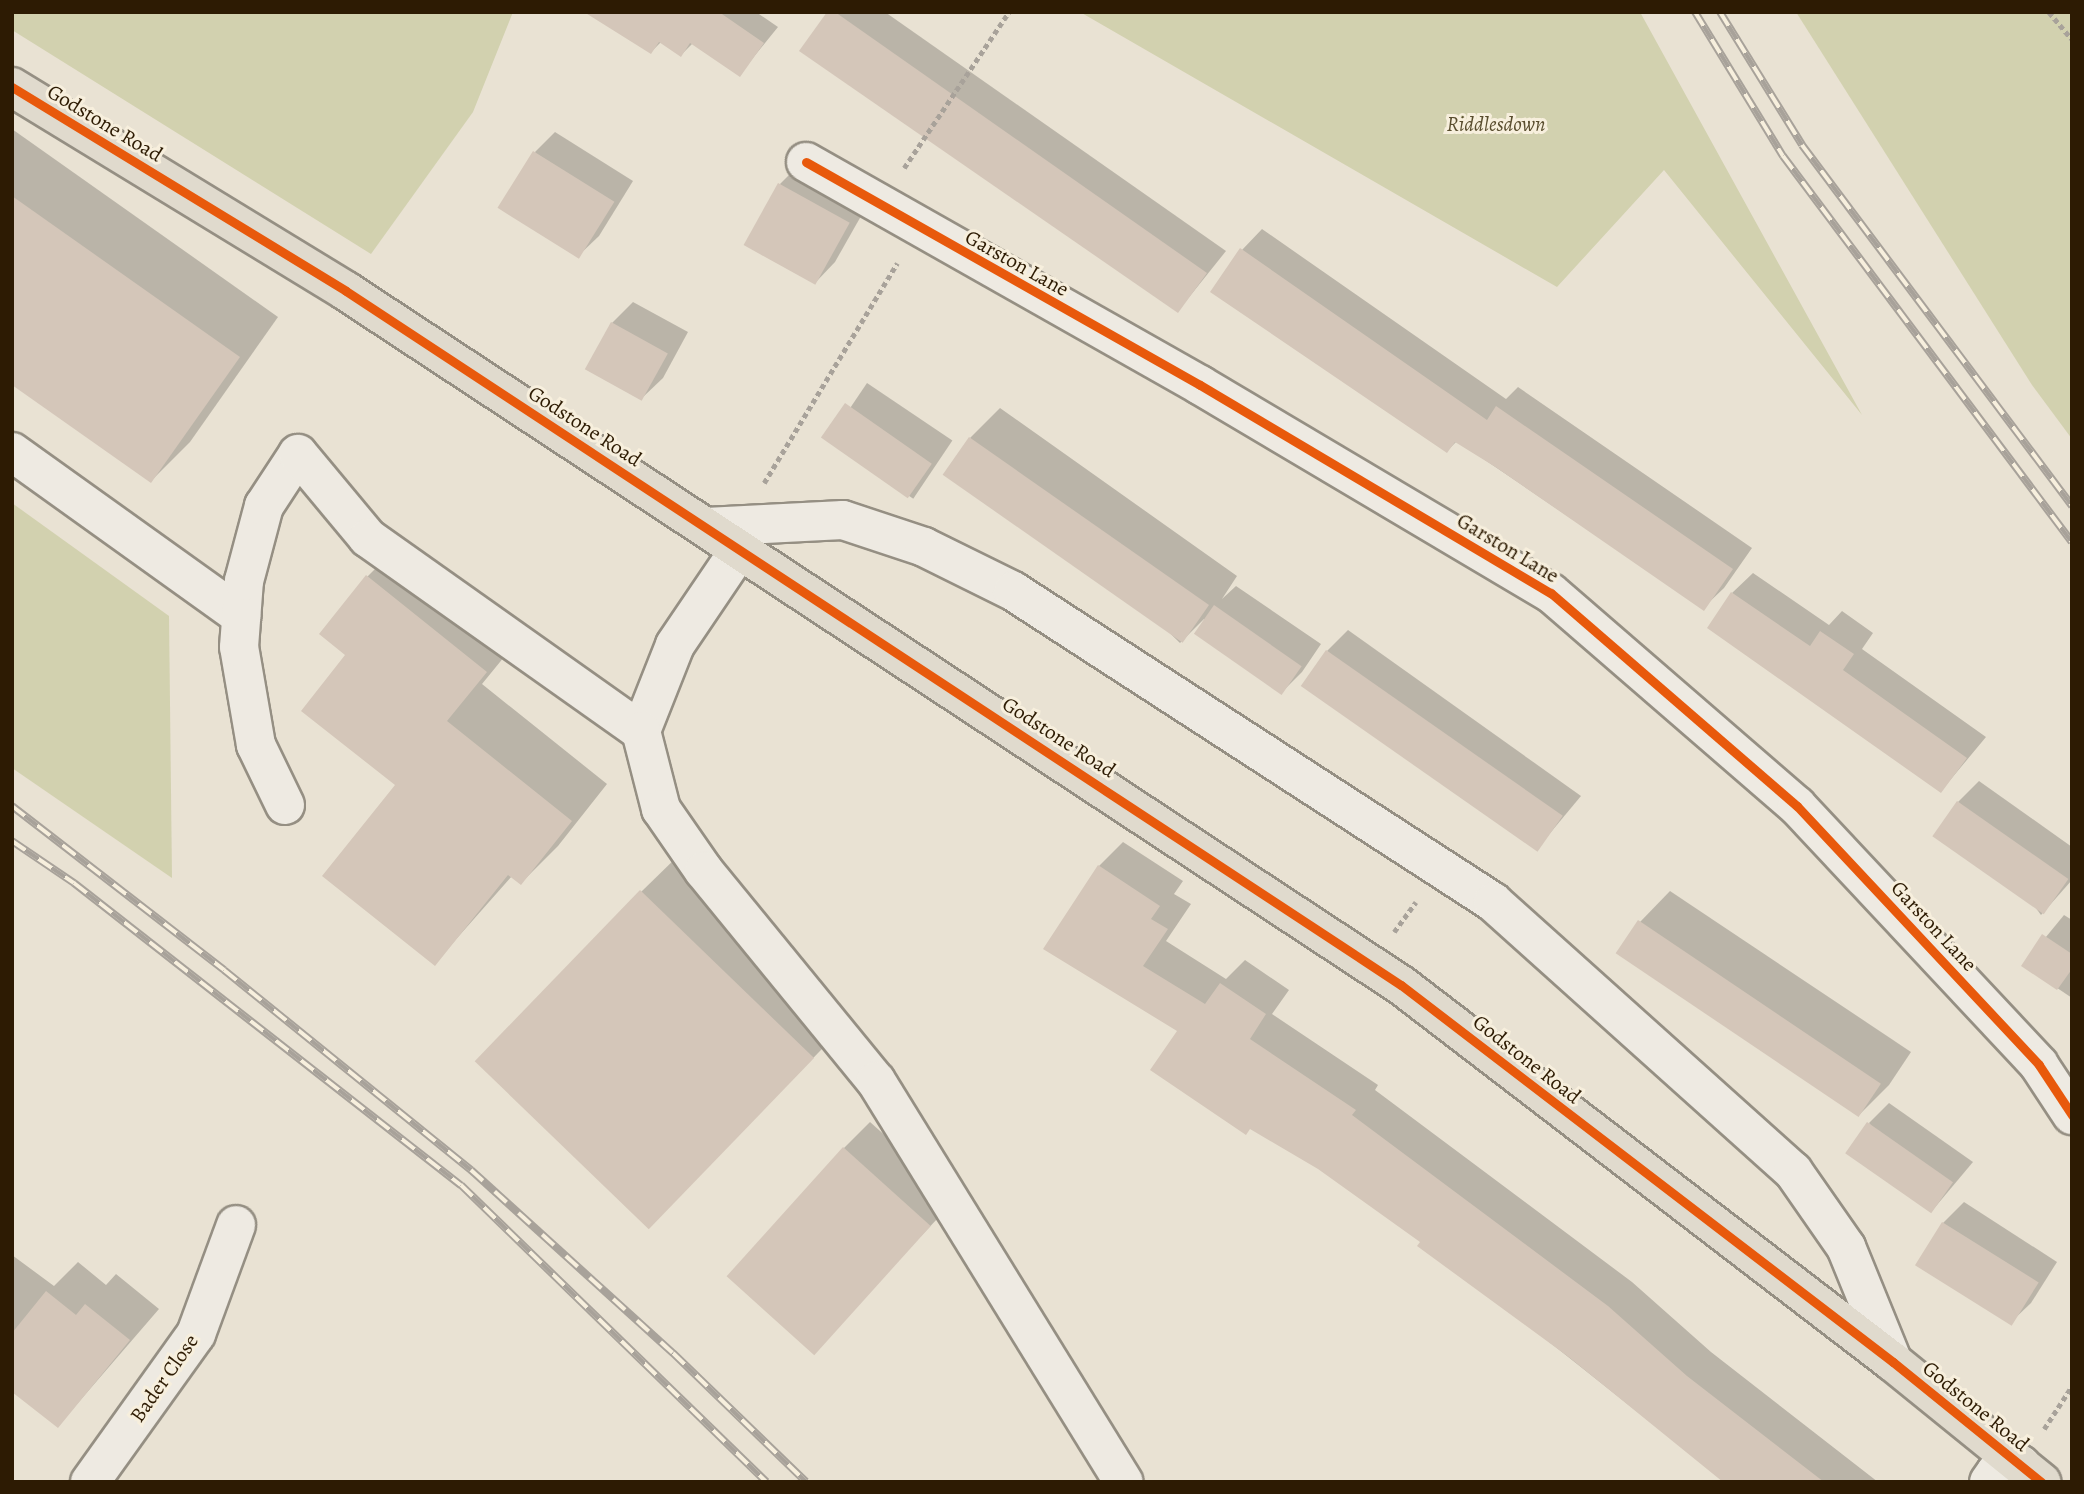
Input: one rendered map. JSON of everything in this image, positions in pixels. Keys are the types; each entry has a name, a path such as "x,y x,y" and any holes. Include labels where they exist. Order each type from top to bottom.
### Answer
{"highway":[{"name":"Godstone Road","path":"12,87 346,291 728,534 1370,964 1893,1362 2017,1476"}],"street":[{"name":"Garston Lane","path":"806,162 918,228 1200,385 1551,593 1797,806 2039,1065 2072,1115"},
{"path":"12,452 241,616"},
{"path":"285,805 256,745 239,647 244,580 264,506 298,454 368,538 641,730"},
{"name":"Godstone Road","path":"728,534 843,520 957,564 1013,591 1493,902 1793,1171 1846,1247 1893,1362"},
{"path":"728,534 675,645 641,730 661,809 704,871 876,1081 1124,1482"},
{"name":"Bader Close","path":"90,1482 196,1334 236,1226"}],"path":[{"path":"880,204 1009,12"},
{"path":"2049,12 2072,39"},
{"path":"728,534 918,228"},
{"path":"1370,964 1441,868"},
{"path":"2017,1476 2072,1386"}],"green space":[{"path":"12,12 513,12 473,112 371,254 12,30"},
{"name":"Riddlesdown","path":"1080,12 1640,12 1862,415 1664,170 1557,287"},
{"path":"1796,12 2072,12 2072,439 2032,385"},
{"path":"12,503 169,616 172,878 12,768"}],"building":[{"path":"584,12 719,12 764,43 740,77 690,43 681,57 659,42 651,54"},
{"path":"827,12 835,12 1207,273 1178,313 799,51"},
{"path":"533,151 614,202 579,259 497,208"},
{"path":"778,183 850,223 815,285 744,245"},
{"path":"12,196 240,357 151,483 12,385"},
{"path":"1240,248 1487,420 1496,406 1733,569 1704,611 1497,468 1455,442 1447,453 1210,292"},
{"path":"611,322 668,354 642,401 585,369"},
{"path":"845,403 932,464 908,498 821,437"},
{"path":"969,437 1209,605 1183,643 943,475"},
{"path":"366,575 487,672 447,721 572,821 521,885 508,875 435,966 322,876 395,785 301,711 345,655 319,634"},
{"path":"1731,592 1810,646 1820,631 1854,654 1843,670 1967,758 1941,793 1707,628"},
{"path":"1214,605 1302,666 1282,695 1194,634"},
{"path":"1326,650 1563,816 1537,852 1301,686"},
{"path":"1957,801 2068,879 2044,914 1932,836"},
{"path":"1098,865 1160,906 1151,919 1168,929 1143,966 1205,1004 1220,983 1266,1014 1250,1039 1356,1110 1352,1115 1608,1306 1687,1376 1824,1482 1723,1482 1570,1358 1417,1246 1420,1242 1318,1169 1250,1129 1246,1135 1150,1070 1177,1031 1043,949"},
{"path":"640,890 814,1058 649,1229 475,1061"},
{"path":"1638,920 1881,1084 1859,1117 1616,953"},
{"path":"2042,934 2072,954 2072,969 2057,990 2021,966"},
{"path":"1867,1122 1953,1182 1931,1213 1845,1153"},
{"path":"843,1147 931,1226 814,1355 727,1276"},
{"path":"1942,1222 2039,1282 2012,1326 1915,1265"},
{"path":"46,1291 76,1315 85,1304 130,1340 58,1428 12,1392 12,1333"}],"railway":[{"path":"1695,12 1783,156 2072,542"},
{"path":"1720,12 1802,145 2072,506"},
{"path":"12,806 224,970 471,1170 673,1353 806,1482"},
{"path":"12,841 74,883 461,1185 766,1482"}],"cycle path":[{"path":"12,87 346,291 1401,985 1893,1362 2041,1482"},
{"path":"806,162 1200,385 1551,593 1797,806 2039,1065 2072,1115"}]}
